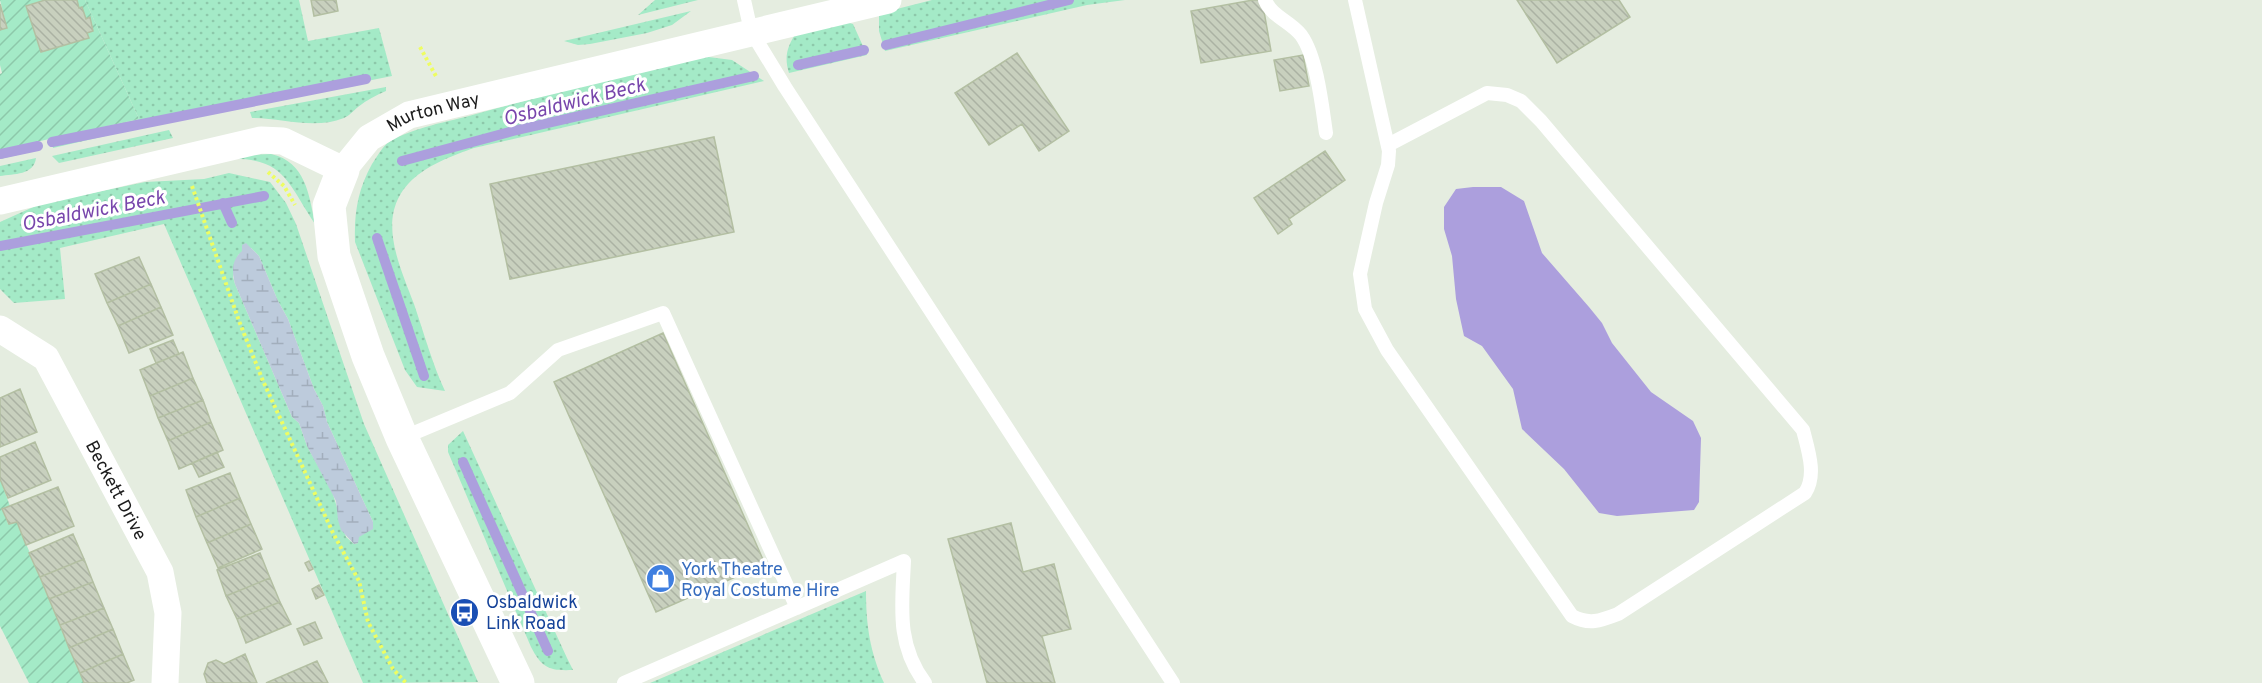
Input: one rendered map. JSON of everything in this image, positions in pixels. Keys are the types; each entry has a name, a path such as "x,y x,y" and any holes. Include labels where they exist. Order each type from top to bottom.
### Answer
{"street":[{"name":"Murton Way","path":"343,170 369,138 409,115 751,31 888,0"},
{"path":"0,201 240,143 261,140 283,141 343,170 329,206 334,256 368,356 402,438 518,683"},
{"name":"Beckett Drive","path":"0,329 46,358 160,572 168,613 165,683"}],"lane":[{"path":"744,0 751,31 785,87 1173,683"},
{"path":"1265,0 1272,13 1300,34 1306,46 1317,80 1326,133"},
{"path":"1355,0 1388,145 1388,165 1376,203 1360,274 1365,309 1387,350 1572,616 1584,622 1598,622 1618,614 1805,493 1811,484 1810,456 1803,430 1541,121 1521,101 1507,94 1486,93 1388,145"},
{"path":"402,438 510,393 558,350 663,313 796,608"},
{"path":"624,683 904,561 902,626 907,650 925,683"}],"path":[{"path":"196,197 238,321 263,381 333,533 359,581 368,621 393,669 406,683"}],"green space":[{"path":"0,0 85,0 139,119 0,150 0,74 2,73 0,30 7,28"},
{"path":"85,0 299,0 308,41 379,28 392,76 188,117 53,148 51,138 139,119"},
{"path":"655,0 698,0 638,15"},
{"path":"932,0 1125,0 1087,5 885,51 879,31 879,15"},
{"path":"691,11 672,25 647,33 590,44 578,45 564,41"},
{"path":"842,21 853,24 867,55 789,73 787,52 796,33"},
{"path":"701,56 732,60 764,81 474,148 428,168 404,189 397,202 393,219 394,246 445,391 417,387 405,370 355,242 356,211 360,192 367,173 384,147 409,132 431,125"},
{"path":"386,87 386,91 365,102 348,116 333,121 310,123 252,118 250,112"},
{"path":"169,130 173,138 59,163 52,156"},
{"path":"37,142 39,150 0,159 0,150"},
{"path":"271,154 283,158 299,172 308,191 315,224 290,184 272,167 245,159 225,159"},
{"path":"36,158 32,168 27,171 0,176 0,166"},
{"path":"229,173 270,182 286,203 296,224 364,424 478,682 363,683 164,224 60,248 65,299 14,303 0,289 0,222 40,204 145,182 204,179","holes":["251,248 259,256 288,319 314,389 323,406 327,422 373,522 358,537 358,543 354,544 346,537 332,491 307,446 299,423 292,417 235,284 233,277 238,255"]},
{"path":"246,243 259,256 288,319 314,389 323,406 327,422 373,522 373,529 359,537 358,543 354,544 341,530 336,501 307,446 299,423 292,417 235,284 234,262 242,251 242,245"},
{"path":"463,431 573,670 547,667 539,660 531,647 448,452 448,445"},
{"path":"0,479 10,506 3,509 8,524 17,522 84,683 29,683 0,626"},
{"path":"866,591 870,638 884,683 650,683"}],"shaded area":[{"path":"1501,187 1524,201 1542,253 1602,323 1612,343 1651,392 1693,421 1701,438 1699,502 1694,510 1617,516 1599,513 1564,469 1522,429 1513,389 1482,346 1464,336 1456,299 1452,256 1444,229 1444,207 1456,189"}],"building":[{"path":"45,0 77,0 86,19 90,17 93,31 87,33 89,38 41,52 26,6"},
{"path":"311,0 336,0 338,11 314,16"},
{"path":"1262,0 1271,51 1201,63 1191,11"},
{"path":"1517,0 1619,0 1630,17 1557,63"},
{"path":"0,4 7,28 0,30"},
{"path":"1017,53 1069,131 1039,151 1022,124 989,145 955,93"},
{"path":"1303,55 1309,86 1280,91 1274,60"},
{"path":"714,137 734,232 510,279 490,184"},
{"path":"1325,151 1345,180 1289,219 1292,224 1278,234 1254,198"},
{"path":"139,257 151,284 107,303 95,274"},
{"path":"151,284 161,307 118,326 107,303"},
{"path":"161,307 173,335 129,353 118,326"},
{"path":"663,333 765,564 656,612 554,382"},
{"path":"173,340 179,354 156,363 150,349"},
{"path":"183,352 193,378 150,396 140,370"},
{"path":"193,378 203,400 158,418 150,396"},
{"path":"20,389 37,432 0,447 0,398"},
{"path":"203,400 211,422 168,441 158,418"},
{"path":"211,422 223,450 179,469 168,441"},
{"path":"35,442 51,480 8,498 0,479 0,457"},
{"path":"217,452 224,467 199,477 192,463"},
{"path":"230,473 240,498 196,517 186,490"},
{"path":"58,487 74,526 26,545 17,522 9,524 2,509"},
{"path":"240,498 251,524 207,543 196,517"},
{"path":"1011,523 1023,572 1054,564 1071,629 1042,636 1055,683 987,683 948,539"},
{"path":"251,524 262,549 218,568 207,543"},
{"path":"73,534 84,559 40,577 29,553"},
{"path":"260,553 270,578 226,596 217,570"},
{"path":"84,559 93,582 49,599 40,577"},
{"path":"309,561 313,569 309,571 305,563"},
{"path":"270,578 280,602 237,619 226,596"},
{"path":"93,582 104,608 60,625 49,599"},
{"path":"319,585 324,595 316,599 312,589"},
{"path":"280,602 291,624 246,643 237,619"},
{"path":"104,608 113,629 69,648 60,625"},
{"path":"315,622 322,638 304,645 297,629"},
{"path":"113,629 123,654 80,673 69,648"},
{"path":"123,654 134,680 127,683 84,683 80,673"},
{"path":"245,654 257,683 207,683 204,674 208,663 216,660 224,664"},
{"path":"317,661 328,683 266,683"}],"waterway":[{"name":"Osbaldwick Beck","path":"886,45 1069,0"},
{"name":"Osbaldwick Beck","path":"798,65 864,50"},
{"name":"Osbaldwick Beck","path":"402,161 513,131 754,76"},
{"path":"52,142 366,79"},
{"path":"0,154 38,146"},
{"name":"Osbaldwick Beck","path":"0,246 264,196"},
{"path":"223,203 232,223"},
{"path":"377,238 424,376"},
{"path":"463,462 548,651"}],"place":[{"name":"York Theatre Royal Costume Hire","path":"660,579"},
{"name":"Osbaldwick Link Road","path":"465,612"}]}
